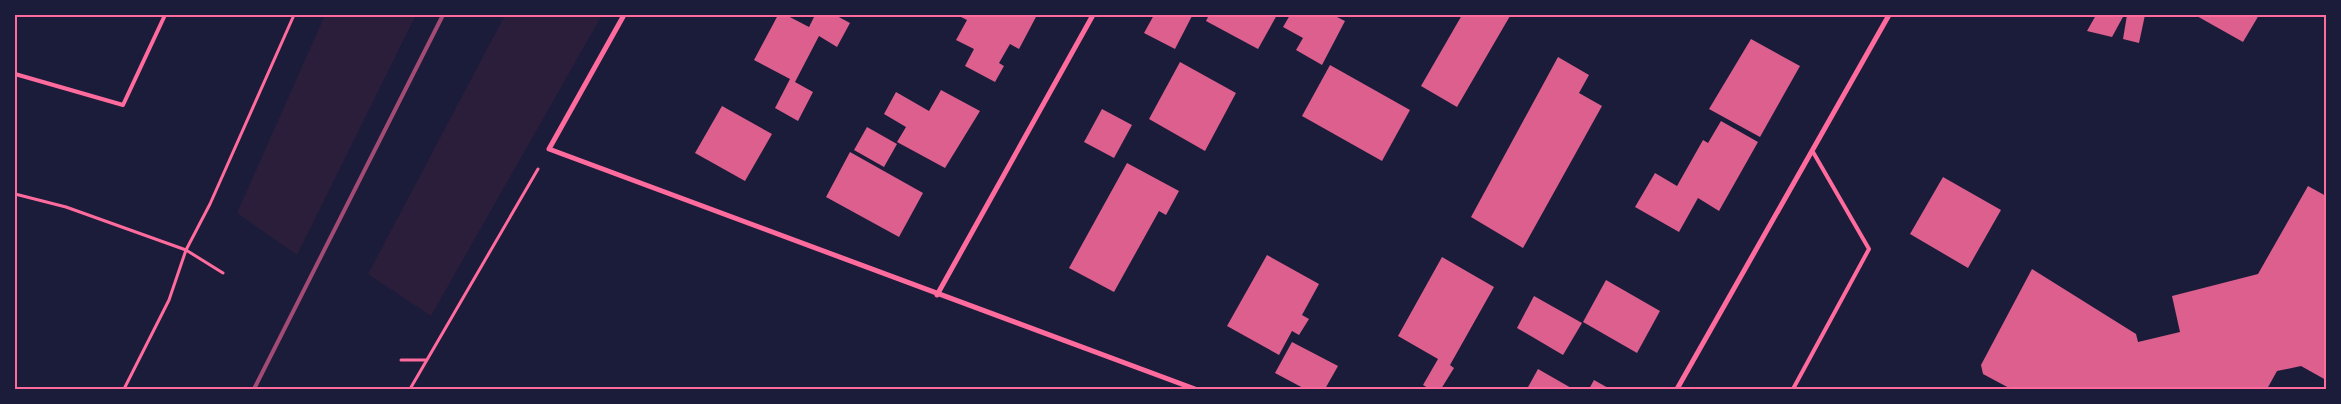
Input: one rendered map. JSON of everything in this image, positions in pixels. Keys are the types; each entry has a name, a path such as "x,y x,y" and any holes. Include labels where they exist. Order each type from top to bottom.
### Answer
{"street":[{"path":"624,15 549,149 937,295 1195,389"},
{"path":"937,295 1093,15"},
{"path":"1677,389 1889,15"}],"lane":[{"path":"15,74 123,105 165,15"},
{"path":"1792,389 1868,249 1813,152"}],"path":[{"path":"124,389 168,300 186,250 210,204 294,15"},
{"path":"410,389 549,149"},
{"path":"15,194 66,206 186,250 223,273"},
{"path":"401,360 426,360"}],"shaded area":[{"path":"325,15 416,15 297,255 237,213"},
{"path":"505,15 602,15 431,316 368,274"}],"building":[{"path":"778,15 786,15 809,27 815,15 835,15 850,23 837,47 819,36 795,82 813,92 798,121 775,108 790,79 754,60"},
{"path":"957,15 1037,15 1019,49 1010,44 999,63 1004,66 995,82 965,66 974,49 956,40 967,20"},
{"path":"1154,15 1192,16 1175,49 1144,33"},
{"path":"1209,15 1277,15 1258,49 1206,21"},
{"path":"1290,15 1333,15 1345,21 1322,65 1296,50 1303,38 1283,27"},
{"path":"1462,15 1510,16 1457,107 1421,86"},
{"path":"2096,15 2124,15 2112,37 2087,31"},
{"path":"2127,15 2145,15 2139,43 2123,39"},
{"path":"2195,15 2259,15 2243,42"},
{"path":"1751,39 1800,66 1760,137 1709,109"},
{"path":"1558,57 1589,75 1579,93 1602,106 1523,248 1471,217"},
{"path":"1180,62 1236,93 1205,151 1149,119"},
{"path":"1330,65 1410,110 1382,161 1302,116"},
{"path":"941,90 980,111 945,168 897,142 906,127 884,114 896,92 929,111"},
{"path":"722,106 772,134 745,181 695,153"},
{"path":"1102,109 1132,125 1114,158 1084,142"},
{"path":"1721,121 1758,142 1719,211 1698,198 1679,232 1635,207 1655,173 1677,186 1703,140 1708,143"},
{"path":"867,127 897,144 884,167 854,150"},
{"path":"850,152 923,193 899,237 826,197"},
{"path":"1127,163 1179,191 1166,215 1159,211 1114,292 1069,268"},
{"path":"1943,177 2001,210 1968,268 1910,234"},
{"path":"2308,186 2326,196 2326,380 2301,366 2277,371 2267,389 2011,389 1983,374 1981,365 2032,269 2136,334 2138,342 2180,332 2172,296 2258,274"},
{"path":"1267,255 1319,284 1302,315 1309,319 1299,335 1292,331 1279,355 1227,326"},
{"path":"1442,257 1494,287 1450,365 1454,368 1441,389 1430,389 1423,385 1438,359 1398,336"},
{"path":"1606,280 1660,311 1637,353 1583,322"},
{"path":"1534,296 1582,323 1563,355 1517,328"},
{"path":"1292,342 1338,366 1325,389 1305,389 1275,373"},
{"path":"1538,369 1573,389 1527,389"},
{"path":"1594,380 1610,389 1589,389"}],"railway":[{"path":"254,389 443,15"}]}
